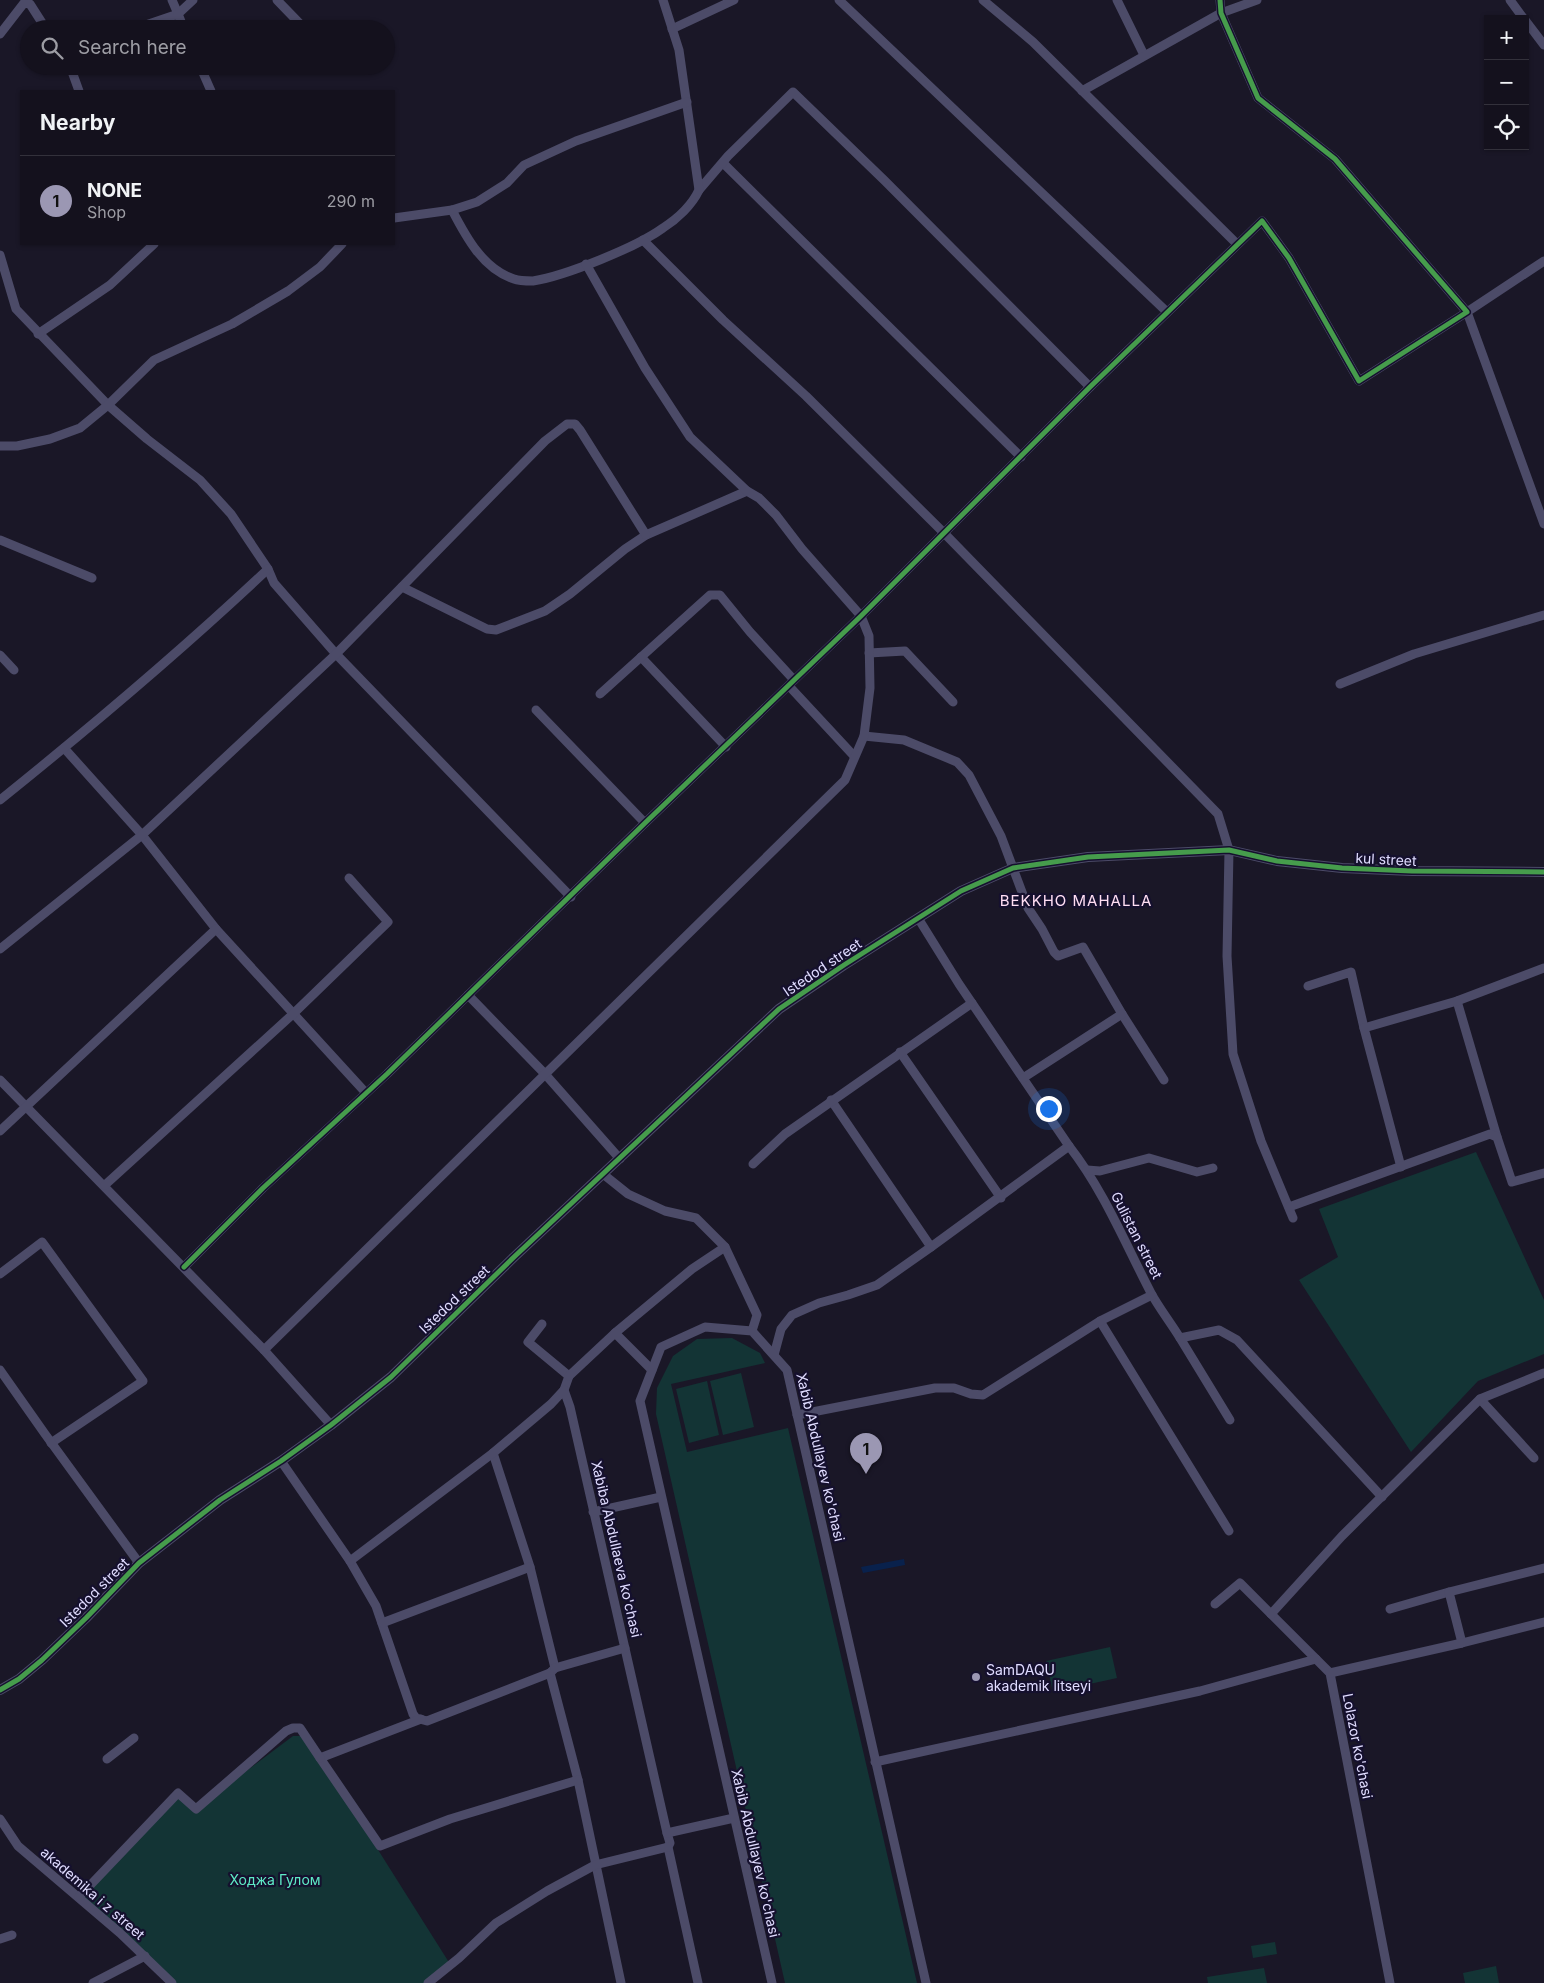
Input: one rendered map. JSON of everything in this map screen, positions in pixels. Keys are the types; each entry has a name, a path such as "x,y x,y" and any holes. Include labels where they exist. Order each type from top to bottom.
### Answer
{"street":[{"path":"172,0 180,20"},
{"path":"160,20 178,14 193,0"},
{"path":"277,0 296,20"},
{"path":"663,0 679,50 699,190"},
{"path":"672,29 734,0"},
{"path":"839,0 1166,312"},
{"path":"982,0 1033,42 1236,244"},
{"path":"1117,0 1144,55"},
{"path":"1220,0 1221,13 1258,98 1335,159 1466,312 1544,524"},
{"path":"1082,91 1221,13 1257,0"},
{"path":"1510,0 1521,15"},
{"path":"0,34 24,3 30,4 40,20"},
{"path":"1529,25 1544,45"},
{"path":"73,75 79,90"},
{"path":"204,75 211,90"},
{"path":"452,210 474,248 487,263 514,279 531,281 586,264 643,240 664,228 694,201 699,190 723,163 793,92 885,181 1090,387"},
{"path":"395,218 452,210 477,202 507,183 524,165 576,141 687,102"},
{"path":"723,163 1020,457"},
{"path":"184,1267 263,1188 366,1093 726,747 945,534 1166,312 1262,221 1289,258 1359,382 1544,261"},
{"path":"643,240 723,320 806,396 945,534 1218,814 1229,850 1227,956 1233,1054 1262,1142 1293,1218"},
{"path":"38,334 110,286 149,245"},
{"path":"0,446 17,446 50,439 80,428 108,405 154,360 232,324 288,291 320,266 341,245"},
{"path":"0,255 16,310 108,405 147,439 200,480 231,514 268,569 274,583 336,654 570,897"},
{"path":"264,1350 845,780 864,736 870,688 869,636 861,616 802,549 776,515 690,438 645,368 586,264"},
{"path":"0,949 142,835 336,654 545,441 570,423 580,430 646,535"},
{"path":"402,587 487,628 496,630 545,611 646,535 747,491"},
{"path":"0,540 92,578"},
{"path":"0,800 206,628 268,569"},
{"path":"600,694 710,595 720,595 791,683 854,756"},
{"path":"1340,684 1414,654 1544,615"},
{"path":"869,653 905,651 953,702"},
{"path":"0,655 14,670"},
{"path":"641,657 726,747"},
{"path":"536,710 645,823"},
{"path":"864,736 904,740 957,762 969,775 1001,836 1028,908 1054,952 1058,956 1083,947 1122,1014 1164,1080"},
{"path":"64,748 142,835 216,929 366,1093"},
{"name":"kul street","path":"1013,868 1088,857 1229,850 1278,861 1342,868 1412,872 1544,872"},
{"name":"Istedod street","path":"0,1690 19,1679 42,1660 139,1563 220,1500 331,1425 391,1376 514,1257 779,1009 844,965 961,891 1013,868"},
{"path":"105,1185 293,1014 388,922 349,878"},
{"name":"Gulistan street","path":"918,918 972,1003 1087,1170 1124,1237 1152,1295 1230,1420"},
{"path":"0,1131 216,929"},
{"path":"1364,1028 1457,1002 1544,968"},
{"path":"1308,986 1351,972 1401,1167"},
{"path":"468,995 545,1074 620,1159"},
{"path":"1457,1002 1512,1182 1544,1173"},
{"path":"753,1164 785,1134 831,1100 972,1003"},
{"path":"1023,1078 1122,1014"},
{"path":"900,1052 1000,1198"},
{"path":"0,1080 105,1185 264,1350 331,1425"},
{"path":"831,1100 931,1247"},
{"path":"1290,1207 1490,1134 1498,1137"},
{"path":"774,1355 781,1329 792,1315 819,1303 876,1285 1000,1198 1069,1146"},
{"path":"1087,1170 1100,1171 1149,1158 1197,1172 1213,1168"},
{"path":"603,1174 628,1194 665,1211 696,1218 725,1247 757,1315 752,1331"},
{"path":"0,1274 42,1242 143,1381 51,1443"},
{"path":"350,1561 493,1453 551,1404 564,1390 569,1376 614,1333 692,1268 725,1247"},
{"path":"798,1415 935,1388 954,1388 971,1394 983,1395 1100,1321 1152,1295"},
{"path":"1100,1321 1230,1531"},
{"path":"542,1324 528,1342 569,1376"},
{"name":"Xabib Abdullayev ko'chasi","path":"772,1983 640,1401 661,1347 704,1327 752,1331 787,1370 926,1983"},
{"path":"1180,1338 1219,1330 1237,1340 1382,1497"},
{"path":"614,1333 652,1370"},
{"path":"0,1370 139,1563"},
{"path":"1271,1614 1342,1536 1480,1399 1544,1373"},
{"name":"Xabiba Abdullaeva ko'chasi","path":"564,1390 570,1407 668,1833 670,1843 668,1847 698,1983"},
{"path":"1480,1399 1534,1458"},
{"path":"493,1453 530,1568 621,1983"},
{"path":"280,1461 350,1561 376,1606 413,1714 421,1719 427,1721 553,1671 625,1648"},
{"path":"594,1512 661,1496"},
{"path":"382,1623 530,1568"},
{"path":"1390,1609 1544,1568"},
{"path":"1214,1604 1240,1583 1330,1673 1544,1622"},
{"path":"1449,1592 1462,1643"},
{"path":"875,1762 1200,1691 1316,1659"},
{"name":"Lolazor ko'chasi","path":"1330,1673 1390,1983"},
{"path":"320,1758 421,1719"},
{"path":"79,1897 178,1793 196,1809 286,1731 292,1728 300,1728 380,1846 450,1819 578,1780"},
{"path":"107,1759 134,1738"},
{"path":"668,1833 734,1818"},
{"name":"akademika i z street","path":"0,1819 18,1846 79,1897 172,1983"},
{"path":"428,1983 459,1958 496,1923 547,1891 595,1864 668,1847"},
{"path":"0,1939 12,1935"},
{"path":"131,1963 136,1948"},
{"path":"93,1983 145,1956"}],"green space":[{"path":"1476,1152 1544,1300 1544,1354 1478,1381 1411,1452 1299,1280 1338,1257 1319,1209"},
{"path":"732,1338 760,1353 765,1363 671,1384 687,1452 788,1428 917,1983 785,1983 656,1414 657,1388 673,1356 697,1339"},
{"path":"741,1373 754,1427 723,1435 710,1381"},
{"path":"707,1381 719,1435 689,1443 676,1389"},
{"path":"1110,1647 1117,1678 1053,1692 1046,1661"},
{"name":"Ходжа Гулом","path":"293,1736 301,1736 346,1799 450,1964 425,1983 171,1983 79,1897 178,1793 196,1809"},
{"path":"1275,1942 1277,1954 1253,1958 1251,1946"},
{"path":"1496,1966 1499,1983 1465,1983 1463,1973"},
{"path":"1264,1968 1267,1983 1208,1983 1207,1977"}],"water":[{"path":"904,1559 905,1565 863,1573 861,1567"}],"cycle path":[{"path":"184,1267 263,1188 387,1074 861,616 1090,387 1262,221 1289,258 1359,381 1467,312 1335,159 1258,98 1221,13 1220,0"},
{"path":"0,1690 19,1679 42,1660 139,1563 220,1500 281,1461 331,1425 391,1377 514,1257 779,1009 844,965 961,891 1013,868 1088,857 1229,850 1277,861 1342,868 1412,871 1544,872"}],"place":[{"name":"NONE","path":"866,1474"},
{"name":"SamDAQU akademik litseyi","path":"976,1677"}],"district":[{"name":"BEKKHO MAHALLA","path":"1076,900"}]}
